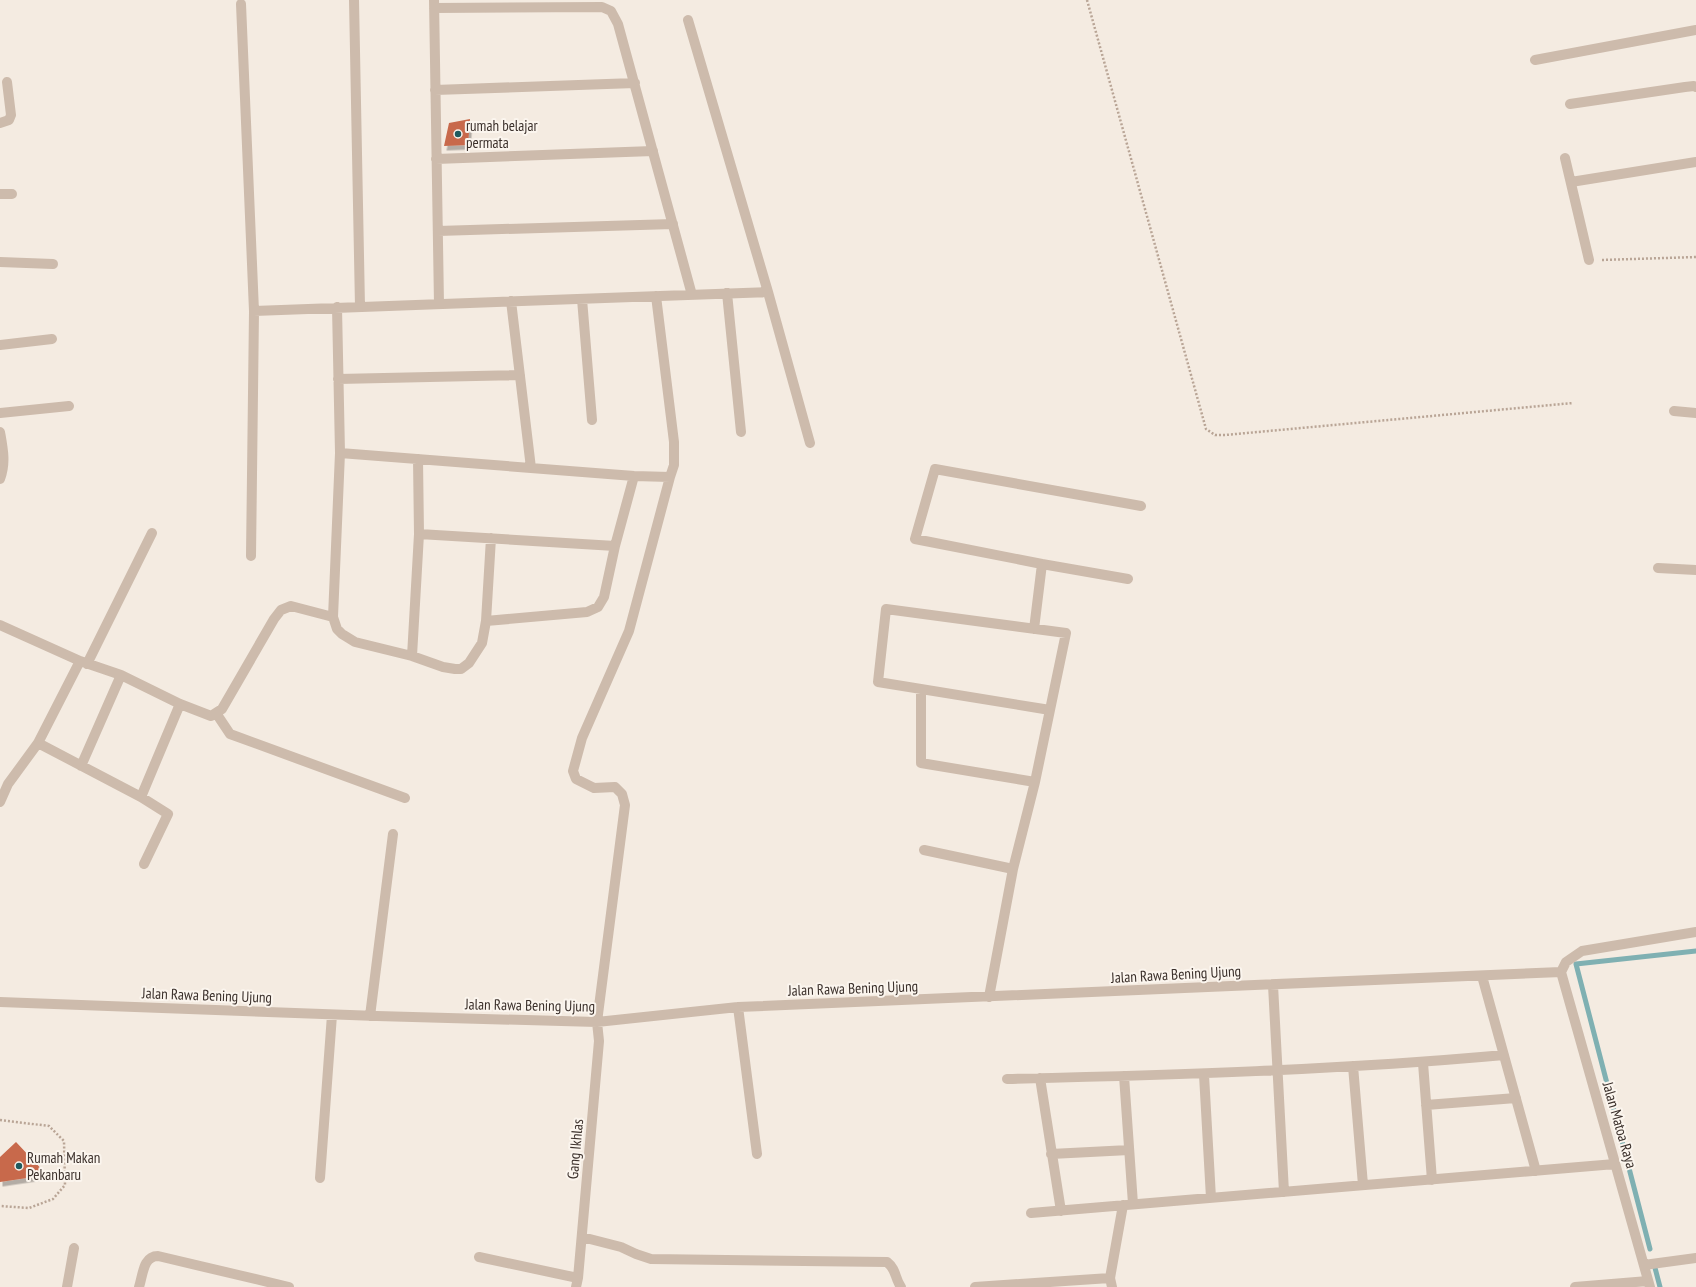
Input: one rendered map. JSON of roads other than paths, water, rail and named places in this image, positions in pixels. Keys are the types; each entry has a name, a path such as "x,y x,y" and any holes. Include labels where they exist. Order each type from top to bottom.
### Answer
{"street":[{"path":"354,0 360,307"},
{"path":"240,4 254,311 251,556"},
{"path":"439,304 434,4 602,7 611,11 618,24 635,83 692,295"},
{"path":"688,20 768,292 810,443"},
{"path":"1535,60 1696,30"},
{"path":"0,123 9,120 11,115 7,82"},
{"path":"435,90 635,83"},
{"path":"1570,104 1685,86 1696,87"},
{"path":"436,159 653,151"},
{"path":"1565,158 1572,182 1589,260"},
{"path":"1572,182 1696,162"},
{"path":"0,194 12,194"},
{"path":"438,231 673,224"},
{"path":"0,262 53,264"},
{"path":"254,311 768,292"},
{"path":"727,293 741,432"},
{"path":"340,453 634,476 670,477 674,465 674,442 656,296"},
{"path":"582,299 592,420"},
{"path":"511,301 531,468"},
{"path":"337,307 340,453 332,617 337,629 355,642 412,656 443,667 455,670 461,669 469,663 482,643 486,621 491,538"},
{"path":"0,344 52,339"},
{"path":"338,379 520,375"},
{"path":"0,413 69,406"},
{"path":"1674,411 1696,413"},
{"path":"0,432 4,452 4,468 0,479"},
{"path":"412,656 419,534 418,459"},
{"path":"1128,579 1042,564 915,538 935,469 1141,506"},
{"path":"486,621 587,612 598,606 604,597 615,546 634,476"},
{"name":"Gang Ikhlas","path":"577,1282 599,1041 597,1022 624,805 622,794 616,787 594,788 576,779 573,771 582,738 629,631 670,477"},
{"path":"0,802 4,784 38,743 152,532"},
{"path":"419,534 615,546"},
{"path":"1034,629 1042,564"},
{"path":"1658,568 1696,570"},
{"path":"0,625 83,662 121,675 180,704 211,716 222,710 274,619 281,610 291,606 332,617"},
{"path":"989,997 1013,869 1035,782 1066,634 886,609 878,682 1050,710"},
{"path":"81,766 121,675"},
{"path":"921,689 922,763 1035,782"},
{"path":"141,797 180,704"},
{"path":"216,713 230,734 405,798"},
{"path":"38,743 141,797 168,814 144,864"},
{"path":"370,1016 393,834"},
{"path":"924,850 1013,869"},
{"path":"1561,972 1566,962 1582,951 1696,932"},
{"name":"Jalan Rawa Bening Ujung","path":"0,1002 332,1015 597,1022 738,1007 1561,972"},
{"name":"Jalan Matoa Raya","path":"1561,972 1649,1284"},
{"path":"1482,976 1536,1171"},
{"path":"1273,985 1284,1192"},
{"path":"738,1007 757,1154"},
{"path":"320,1178 332,1015"},
{"path":"1007,1079 1204,1074 1423,1063 1504,1055"},
{"path":"1423,1063 1432,1180"},
{"path":"1353,1066 1363,1185"},
{"path":"1204,1074 1211,1198"},
{"path":"1124,1076 1133,1204"},
{"path":"1040,1078 1061,1211"},
{"path":"1426,1105 1516,1098"},
{"path":"1051,1154 1129,1150"},
{"path":"1031,1213 1615,1164"},
{"path":"975,1287 1111,1282 1122,1205"},
{"path":"582,1237 621,1246 636,1254 651,1258 887,1262 894,1268 896,1277 901,1287"},
{"path":"66,1287 74,1248"},
{"path":"140,1287 147,1260 152,1256 289,1287"},
{"path":"479,1257 577,1282"},
{"path":"1644,1265 1696,1258"},
{"path":"1575,1287 1649,1284"}],"waterway":[{"path":"1650,1249 1576,964 1696,951"},
{"path":"1654,1264 1660,1287"}],"place":[{"name":"rumah belajar permata","path":"458,134"},
{"name":"Rumah Makan Pekanbaru","path":"19,1166"}]}
